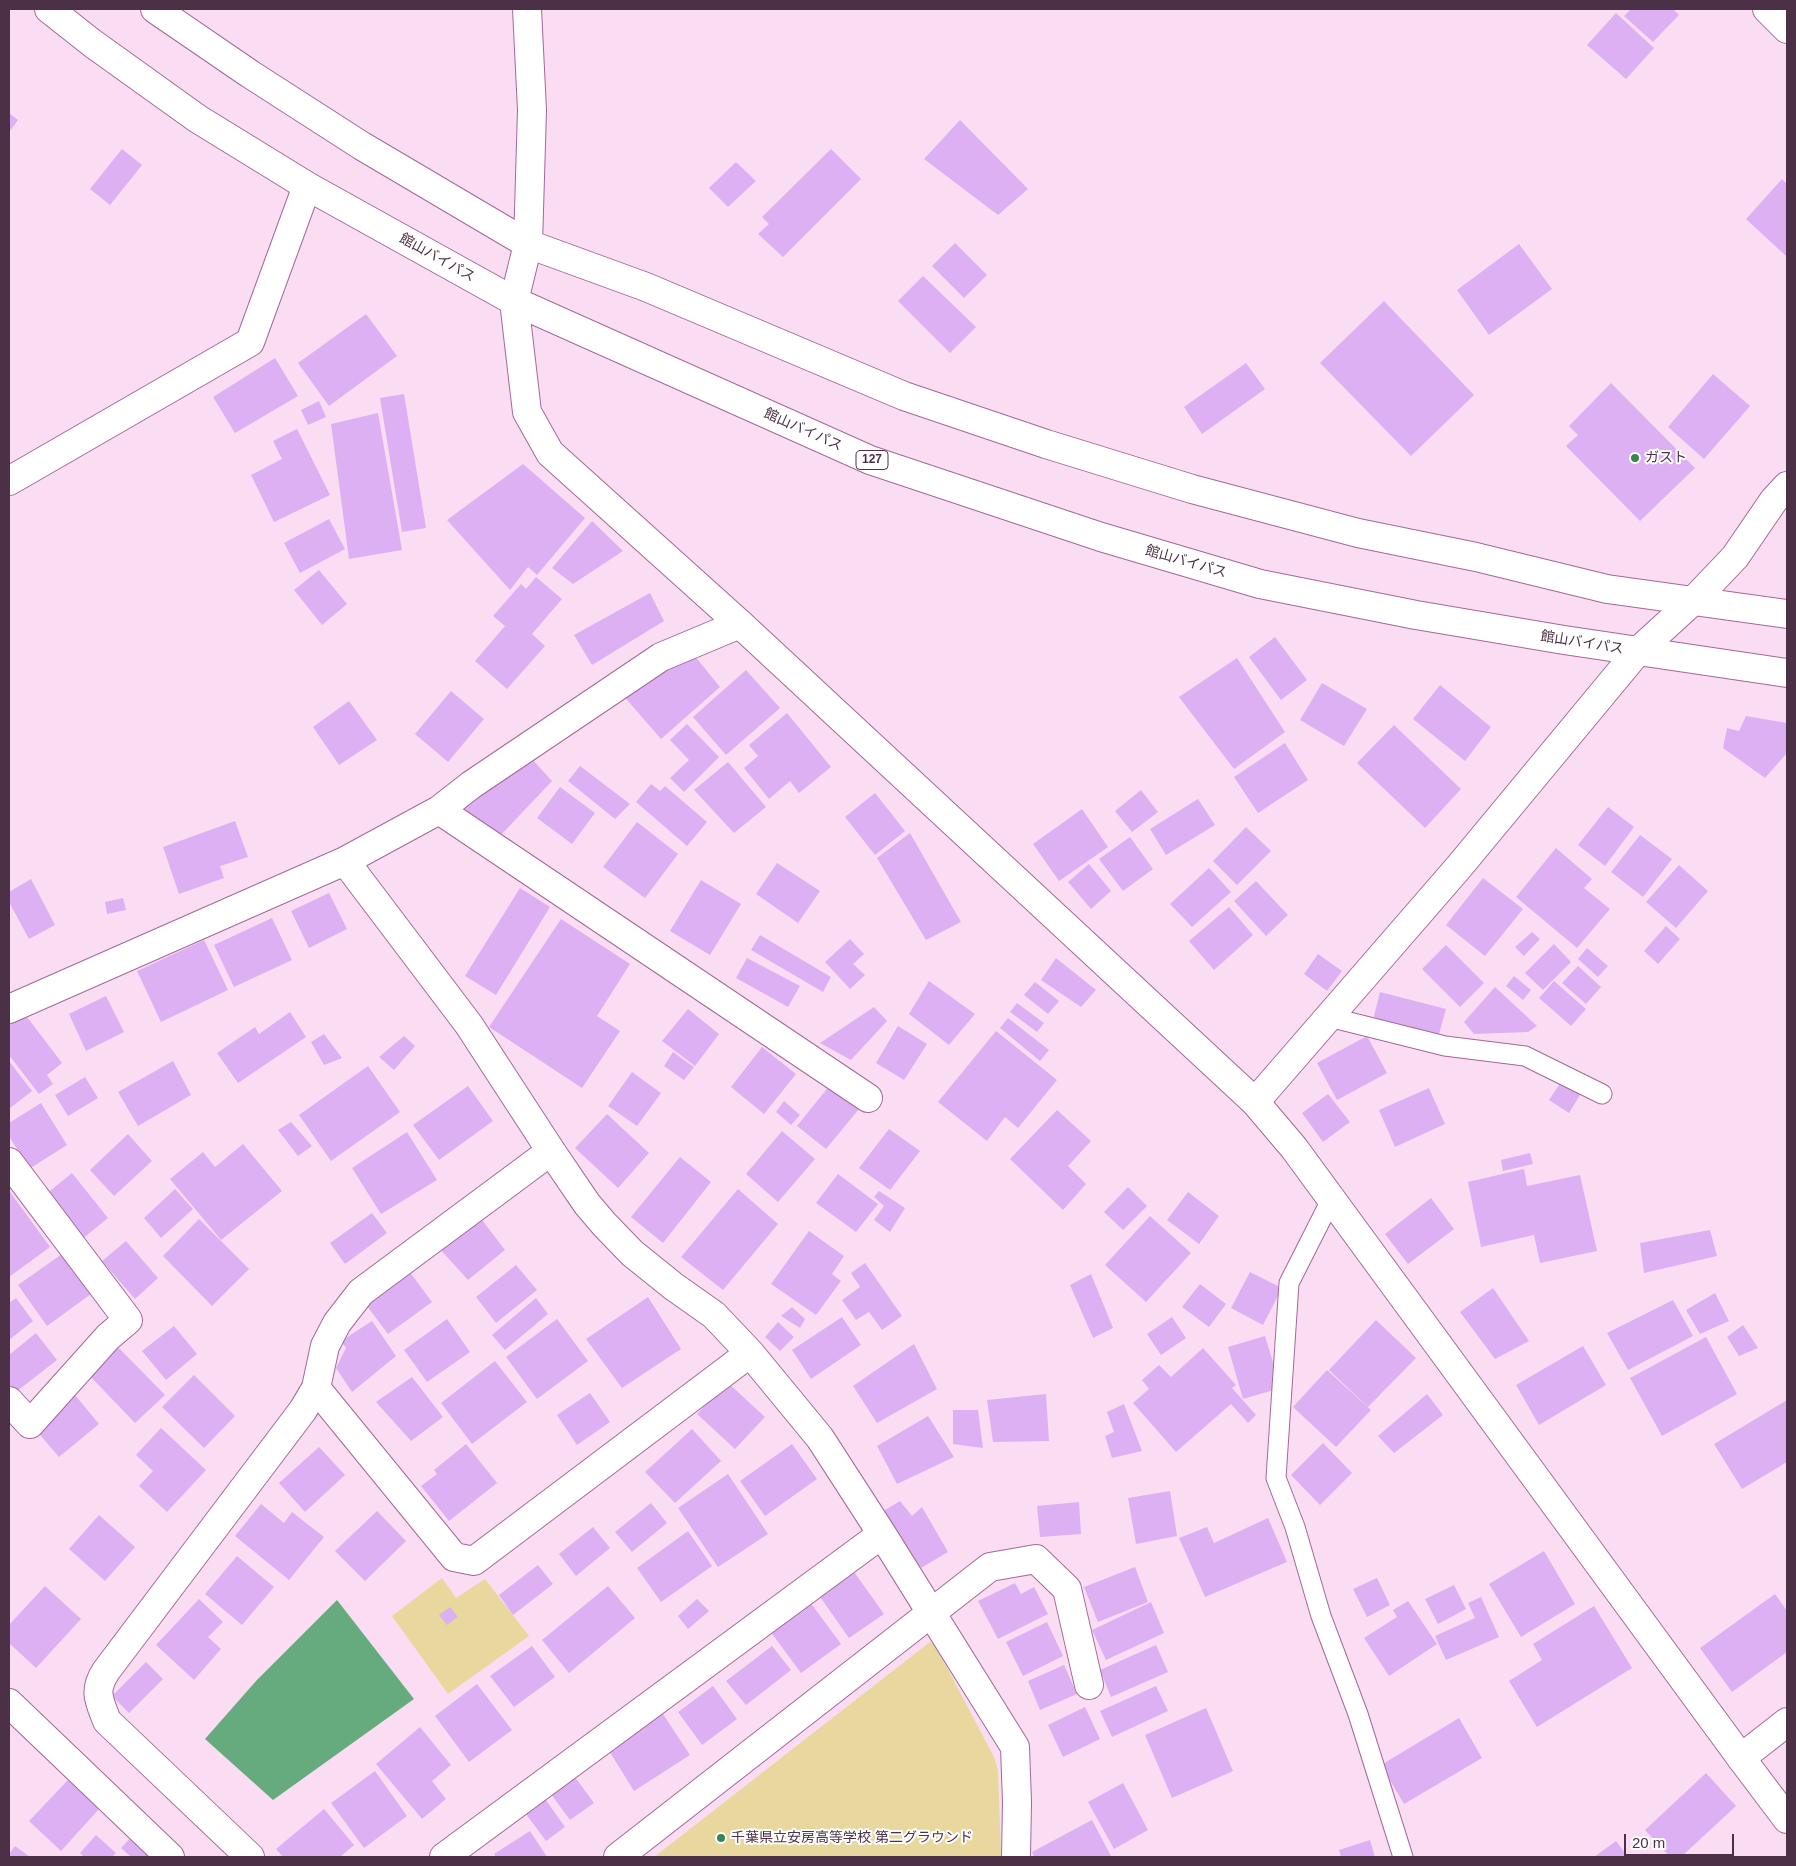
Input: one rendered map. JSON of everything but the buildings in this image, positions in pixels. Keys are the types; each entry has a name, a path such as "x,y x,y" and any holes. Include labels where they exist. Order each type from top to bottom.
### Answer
{"main road":[{"name":"館山バイパス","path":"49,9 92,43 198,119 308,186 514,301 870,460 1102,537 1260,584 1416,614 1637,652 1787,673"},
{"path":"155,9 250,74 362,146 528,244 646,287 904,396 1046,444 1192,490 1358,533 1476,557 1607,589 1787,614"},
{"path":"527,9 532,110 528,244 514,301 527,412 550,453 740,624 1256,1102 1294,1148 1787,1819"},
{"path":"1767,9 1787,29"},
{"path":"9,481 250,342 308,186"},
{"path":"1256,1102 1458,868 1637,652 1694,600 1735,557 1774,500 1787,486"},
{"path":"9,1009 345,861 439,810 471,785 661,657 740,624"},
{"path":"439,810 868,1098"},
{"path":"345,861 470,1025 587,1204 632,1253 673,1286 714,1315 750,1353 820,1438 1015,1747 1016,1857"},
{"path":"250,1857 107,1721 99,1700 98,1683 303,1410 316,1388 325,1346 337,1323 361,1292 551,1151"},
{"path":"9,1162 128,1320 108,1337 30,1424 9,1401"},
{"path":"316,1388 454,1557 474,1561 750,1353"},
{"path":"444,1857 882,1534"},
{"path":"618,1857 990,1567 1036,1559 1067,1589 1090,1685"},
{"path":"9,1703 170,1857"},
{"path":"1741,1758 1787,1722"}],"lane":[{"path":"1329,1016 1445,1046 1525,1056 1602,1094"},
{"path":"1331,1200 1289,1283 1276,1478 1295,1527 1321,1616 1358,1714 1403,1857"}],"shaded area":[{"path":"442,1578 456,1598 485,1579 529,1636 448,1694 392,1616"},
{"path":"337,1600 414,1699 273,1800 205,1739 256,1681"},
{"path":"930,1642 935,1645 994,1757 998,1770 1001,1857 654,1857"}],"place":[{"name":"ガスト","path":"1635,458"},
{"name":"千葉県立安房高等学校 第二グラウンド","path":"721,1838"}]}
